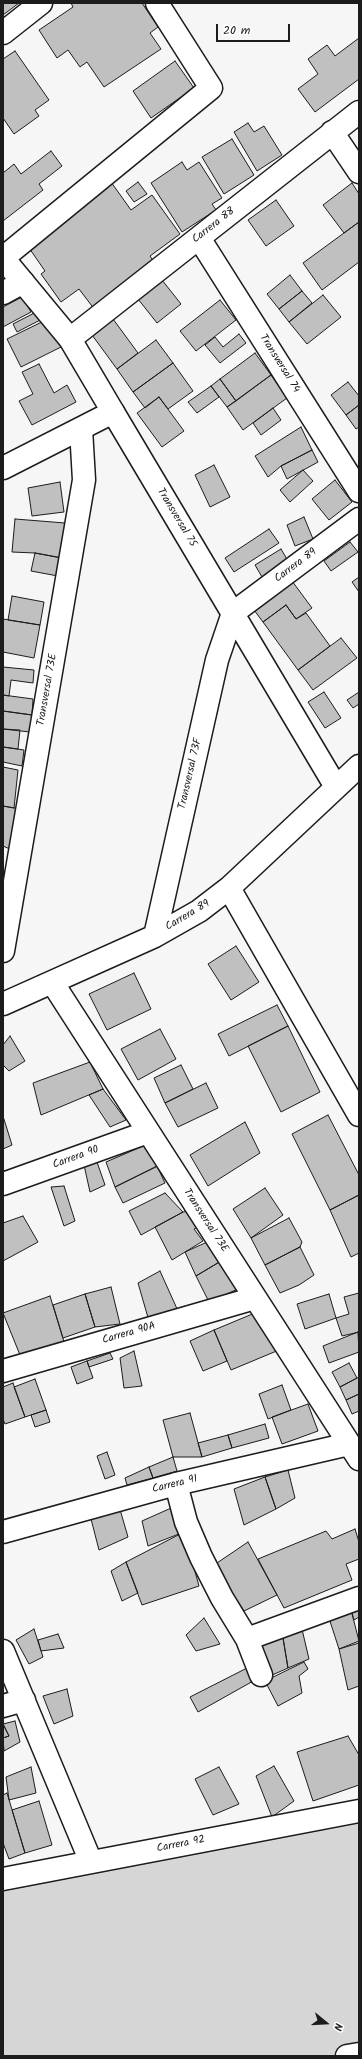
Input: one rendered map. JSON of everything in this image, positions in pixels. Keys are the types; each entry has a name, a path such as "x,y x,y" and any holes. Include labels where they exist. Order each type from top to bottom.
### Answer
{"street":[{"path":"3,34 41,3"},
{"path":"3,258 212,88 157,3"},
{"name":"Carrera 88","path":"70,339 359,112"},
{"path":"332,132 359,172"},
{"name":"Transversal 74","path":"199,238 359,490"},
{"name":"Transversal 75","path":"3,258 70,339 336,787"},
{"path":"3,293 23,282"},
{"path":"3,468 114,412"},
{"name":"Transversal 73E","path":"3,951 84,480 81,429"},
{"name":"Carrera 89","path":"233,613 359,519"},
{"name":"Transversal 73F","path":"154,936 217,660 233,613"},
{"name":"Carrera 89","path":"3,1004 154,936 199,911 229,888 359,766"},
{"path":"229,888 359,1115"},
{"name":"Transversal 73E","path":"52,982 354,1452"},
{"name":"Carrera 90","path":"3,1184 148,1132"},
{"name":"Carrera 90A","path":"3,1371 255,1298"},
{"name":"Carrera 91","path":"3,1532 176,1484 354,1452"},
{"path":"176,1484 186,1522 201,1557 222,1598 247,1638 261,1675"},
{"path":"247,1638 359,1598"},
{"path":"3,1651 91,1862"},
{"path":"3,1706 24,1700"},
{"name":"Carrera 92","path":"3,1879 359,1811"},
{"path":"347,2056 359,2054"}],"shaded area":[{"path":"359,1824 359,2056 3,2056 3,1892"}],"building":[{"path":"3,3 19,3 3,15"},
{"path":"71,3 142,3 158,27 150,33 161,49 104,87 87,62 80,67 68,50 57,58 39,30 73,7"},
{"path":"359,38 359,79 315,112 298,89 318,74 308,59 327,45 335,56"},
{"path":"15,51 49,100 35,110 39,116 14,134 3,118 3,59"},
{"path":"175,61 194,88 151,118 133,91"},
{"path":"248,123 254,132 264,126 282,155 257,171 234,132"},
{"path":"232,139 254,175 224,194 202,157"},
{"path":"51,151 62,166 39,184 43,190 3,221 3,173 14,164 21,174"},
{"path":"182,162 187,170 199,162 222,198 212,204 216,210 182,232 151,183"},
{"path":"111,182 131,210 152,195 180,234 150,256 156,265 95,310 79,289 61,302 41,274 45,271 27,245"},
{"path":"138,182 147,194 134,202 126,191"},
{"path":"352,183 359,194 359,222 344,233 323,205"},
{"path":"276,200 294,226 266,246 248,220"},
{"path":"359,222 359,262 322,290 303,263"},
{"path":"290,275 302,291 279,309 267,294"},
{"path":"162,280 181,304 157,323 138,299"},
{"path":"302,291 312,303 289,322 279,309"},
{"path":"323,295 341,317 307,344 289,322"},
{"path":"22,297 31,312 3,327 3,307"},
{"path":"220,300 236,320 196,351 180,331"},
{"path":"42,309 46,317 17,332 13,324"},
{"path":"50,318 63,346 21,367 7,339"},
{"path":"113,319 138,353 117,369 92,335"},
{"path":"239,334 246,343 220,363 205,345 215,337 223,347"},
{"path":"156,340 173,363 133,392 117,369"},
{"path":"255,353 271,375 236,401 220,379"},
{"path":"173,363 193,391 168,409 159,397 145,408 133,392"},
{"path":"39,364 54,393 67,385 76,402 32,425 19,401 33,394 22,372"},
{"path":"271,375 287,398 243,430 227,407"},
{"path":"220,379 236,401 227,407 211,386"},
{"path":"348,382 359,396 359,405 346,415 331,395"},
{"path":"211,386 219,397 197,413 188,402"},
{"path":"159,397 184,431 162,447 137,413"},
{"path":"359,405 359,427 356,429 346,415"},
{"path":"273,408 281,420 261,435 253,423"},
{"path":"301,427 312,450 281,466 268,477 255,456"},
{"path":"312,450 318,462 287,479 281,466"},
{"path":"214,465 230,497 210,507 195,475"},
{"path":"303,470 313,481 290,502 280,490"},
{"path":"335,480 352,502 329,520 312,499"},
{"path":"60,482 64,512 32,516 28,488"},
{"path":"304,517 313,539 295,546 287,525"},
{"path":"15,519 65,523 62,558 35,553 12,552"},
{"path":"269,529 279,543 234,572 225,558"},
{"path":"350,542 358,552 331,571 324,561"},
{"path":"281,549 288,561 262,577 255,565"},
{"path":"35,553 62,558 58,576 31,571"},
{"path":"359,577 359,592 352,582"},
{"path":"292,581 312,608 296,619 286,605 263,622 254,610"},
{"path":"12,596 44,602 40,625 8,620"},
{"path":"286,605 296,619 306,613 330,646 298,670 263,622"},
{"path":"3,619 40,625 34,658 3,652"},
{"path":"341,638 357,658 313,690 298,670"},
{"path":"3,667 34,670 33,683 11,680 9,696 3,695"},
{"path":"324,692 341,718 325,728 308,702"},
{"path":"359,692 359,704 353,708 347,700"},
{"path":"3,695 33,699 32,715 3,711"},
{"path":"3,711 32,715 30,732 3,729"},
{"path":"3,729 20,730 18,749 3,747"},
{"path":"3,747 24,750 22,766 3,762"},
{"path":"3,767 18,770 14,808 3,806"},
{"path":"3,806 20,809 12,850 3,846"},
{"path":"236,946 259,982 231,1000 208,964"},
{"path":"134,973 151,1009 107,1030 89,994"},
{"path":"277,1005 288,1026 229,1056 218,1034"},
{"path":"288,1026 320,1092 281,1112 248,1046"},
{"path":"160,1029 176,1059 138,1080 121,1049"},
{"path":"10,1036 25,1061 9,1071 3,1065 3,1045"},
{"path":"90,1062 103,1089 41,1115 33,1083"},
{"path":"181,1065 193,1089 165,1103 154,1078"},
{"path":"206,1083 218,1108 178,1127 165,1103"},
{"path":"103,1089 126,1120 110,1127 89,1095"},
{"path":"328,1115 359,1175 359,1195 330,1210 292,1134"},
{"path":"3,1116 12,1145 3,1149"},
{"path":"245,1122 260,1153 208,1186 190,1155"},
{"path":"150,1143 164,1163 115,1187 106,1162"},
{"path":"97,1162 105,1185 90,1192 84,1165"},
{"path":"157,1166 165,1183 123,1203 115,1187"},
{"path":"64,1186 75,1221 64,1226 51,1187"},
{"path":"265,1188 283,1215 251,1238 233,1209"},
{"path":"165,1193 183,1212 141,1235 129,1211"},
{"path":"359,1195 359,1253 351,1257 330,1210"},
{"path":"195,1210 202,1225 194,1229 203,1241 172,1260 155,1227 183,1212"},
{"path":"23,1216 38,1242 3,1261 3,1223"},
{"path":"289,1218 302,1242 300,1247 265,1265 251,1238"},
{"path":"214,1239 226,1258 196,1276 185,1252"},
{"path":"300,1247 314,1275 299,1285 280,1293 265,1265"},
{"path":"226,1258 240,1288 209,1302 196,1276"},
{"path":"160,1271 178,1311 149,1321 138,1283"},
{"path":"111,1287 120,1324 95,1327 85,1294"},
{"path":"359,1293 359,1332 342,1336 336,1318 349,1314 344,1297"},
{"path":"85,1294 95,1327 63,1338 53,1305"},
{"path":"329,1294 336,1318 305,1329 297,1304"},
{"path":"50,1296 65,1345 20,1355 3,1313"},
{"path":"262,1310 279,1350 231,1370 214,1330"},
{"path":"214,1330 227,1361 203,1371 190,1341"},
{"path":"358,1332 359,1352 329,1363 323,1346"},
{"path":"134,1351 142,1386 124,1388 120,1358"},
{"path":"110,1353 113,1359 89,1367 87,1361"},
{"path":"87,1361 93,1378 77,1384 71,1367"},
{"path":"349,1363 357,1378 340,1387 332,1372"},
{"path":"359,1377 359,1394 346,1400 340,1387"},
{"path":"35,1379 46,1410 25,1417 14,1387"},
{"path":"13,1383 25,1417 5,1424 3,1419 3,1387"},
{"path":"282,1385 291,1410 268,1419 259,1394"},
{"path":"359,1394 359,1411 352,1414 346,1400"},
{"path":"308,1404 318,1431 282,1444 272,1417"},
{"path":"46,1410 50,1422 35,1427 31,1415"},
{"path":"190,1413 202,1457 173,1457 163,1420"},
{"path":"265,1424 269,1438 232,1448 228,1435"},
{"path":"228,1435 232,1448 202,1457 198,1443"},
{"path":"107,1452 115,1475 105,1479 97,1456"},
{"path":"173,1457 177,1471 153,1478 149,1467"},
{"path":"149,1467 153,1478 127,1485 125,1478"},
{"path":"288,1470 295,1498 276,1509 265,1477"},
{"path":"265,1477 276,1509 244,1525 234,1489"},
{"path":"178,1505 184,1532 148,1546 142,1521"},
{"path":"119,1506 128,1537 99,1550 90,1515"},
{"path":"355,1529 359,1542 359,1559 346,1564 352,1580 284,1608 258,1559 326,1531 332,1539"},
{"path":"184,1532 199,1586 142,1605 126,1562"},
{"path":"248,1542 277,1595 244,1611 214,1565"},
{"path":"126,1562 138,1593 122,1601 111,1571"},
{"path":"359,1602 359,1617 354,1620 350,1606"},
{"path":"350,1606 359,1641 339,1649 328,1615"},
{"path":"204,1618 220,1644 196,1651 186,1635"},
{"path":"301,1625 309,1659 288,1668 282,1632"},
{"path":"34,1629 43,1657 29,1664 16,1640"},
{"path":"282,1632 288,1668 270,1676 259,1639"},
{"path":"58,1634 64,1648 41,1651 38,1640"},
{"path":"359,1643 359,1686 348,1690 339,1649"},
{"path":"304,1662 308,1669 299,1676 302,1693 278,1706 265,1681"},
{"path":"249,1667 255,1680 198,1712 190,1697"},
{"path":"67,1689 73,1716 54,1724 43,1696"},
{"path":"15,1721 20,1742 4,1751 3,1738 9,1736 3,1724"},
{"path":"3,1724 9,1736 3,1738"},
{"path":"348,1736 359,1755 359,1785 313,1801 297,1752"},
{"path":"274,1766 294,1801 272,1817 256,1776"},
{"path":"31,1767 36,1793 9,1800 6,1777"},
{"path":"219,1767 239,1804 213,1815 195,1779"},
{"path":"7,1793 25,1853 9,1859 3,1843 3,1795"},
{"path":"39,1801 52,1845 25,1853 12,1810"}]}
